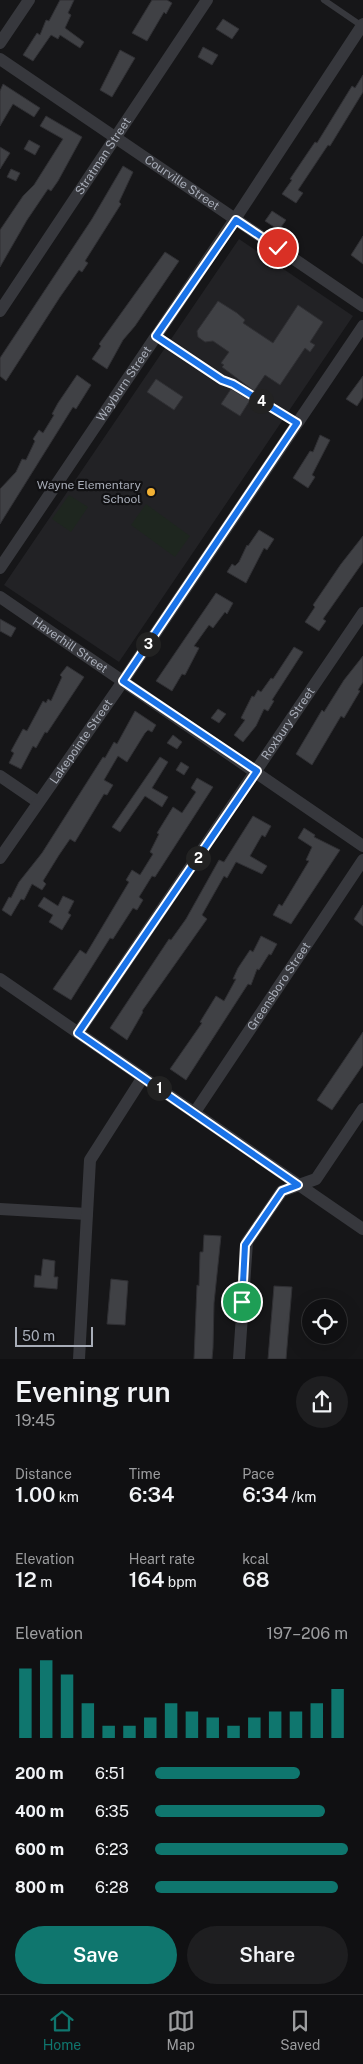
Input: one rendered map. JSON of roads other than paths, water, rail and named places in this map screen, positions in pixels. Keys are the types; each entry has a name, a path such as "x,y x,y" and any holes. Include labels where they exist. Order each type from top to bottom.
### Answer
{"street":[{"path":"0,43 29,0"},
{"name":"Stratman Street","path":"0,312 207,0"},
{"name":"Wayburn Street","path":"0,568 236,220 363,25"},
{"name":"Courville Street","path":"0,59 363,306"},
{"name":"Lakepointe Street","path":"0,858 123,681 363,326"},
{"name":"Haverhill Street","path":"0,597 257,771 363,846"},
{"name":"Roxbury Street","path":"78,1033 363,613"},
{"path":"0,776 38,802"},
{"name":"Greensboro Street","path":"195,1112 363,860"},
{"path":"0,979 363,1229"},
{"path":"79,1359 92,1153 143,1077"},
{"path":"239,1359 245,1245 282,1191 316,1179 363,1109"},
{"path":"0,1209 87,1214"}],"lane":[{"path":"324,0 363,25"},
{"path":"156,336 222,380 233,384 297,423"}],"place":[{"name":"Wayne Elementary School","path":"151,492"}]}
